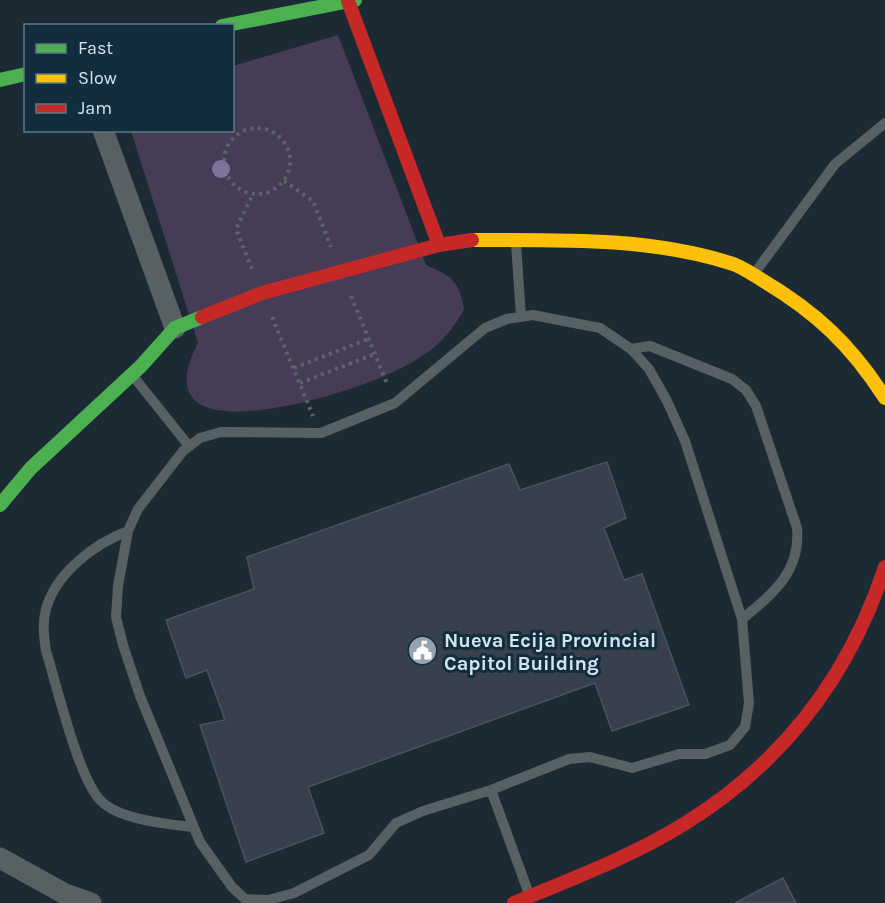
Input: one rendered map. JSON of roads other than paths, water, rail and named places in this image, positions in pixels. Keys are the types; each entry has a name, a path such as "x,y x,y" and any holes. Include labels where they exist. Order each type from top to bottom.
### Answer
{"street":[{"path":"232,24 352,1 439,245"},
{"path":"0,80 24,74"},
{"path":"104,132 175,328"},
{"path":"0,506 31,468 132,375 175,328 262,293 439,245 470,240 623,244 678,251 732,263 799,302 836,334 864,365 884,395"},
{"path":"526,901 684,824 734,787 772,754 805,722 842,667 864,626 885,567"},
{"path":"0,858 65,894 91,903"}],"lane":[{"path":"754,274 835,164 885,123"},
{"path":"516,240 521,317"},
{"path":"533,315 563,319 600,328 631,349 649,369 684,441 742,619 749,703 745,727 730,745 705,754 679,754 632,768 590,757 569,759 491,790 423,810 396,823 369,855 294,893 268,900 245,899 232,887 200,842 123,645 116,616 122,557 128,531 138,509 160,478 189,446 200,438 221,432 321,433 395,403 485,328 507,319 521,317 533,315"},
{"path":"631,349 650,346 732,379 746,390 756,406 797,528 799,548 796,560 785,577 762,603 742,619"},
{"path":"132,375 189,446"},
{"path":"128,531 109,538 91,552 67,573 53,593 46,610 43,630 46,651 85,777 102,802 118,812 160,823 193,827"},
{"path":"491,790 526,901"}],"place":[{"name":"Nueva Ecija Provincial Capitol Building","path":"423,651"}]}
